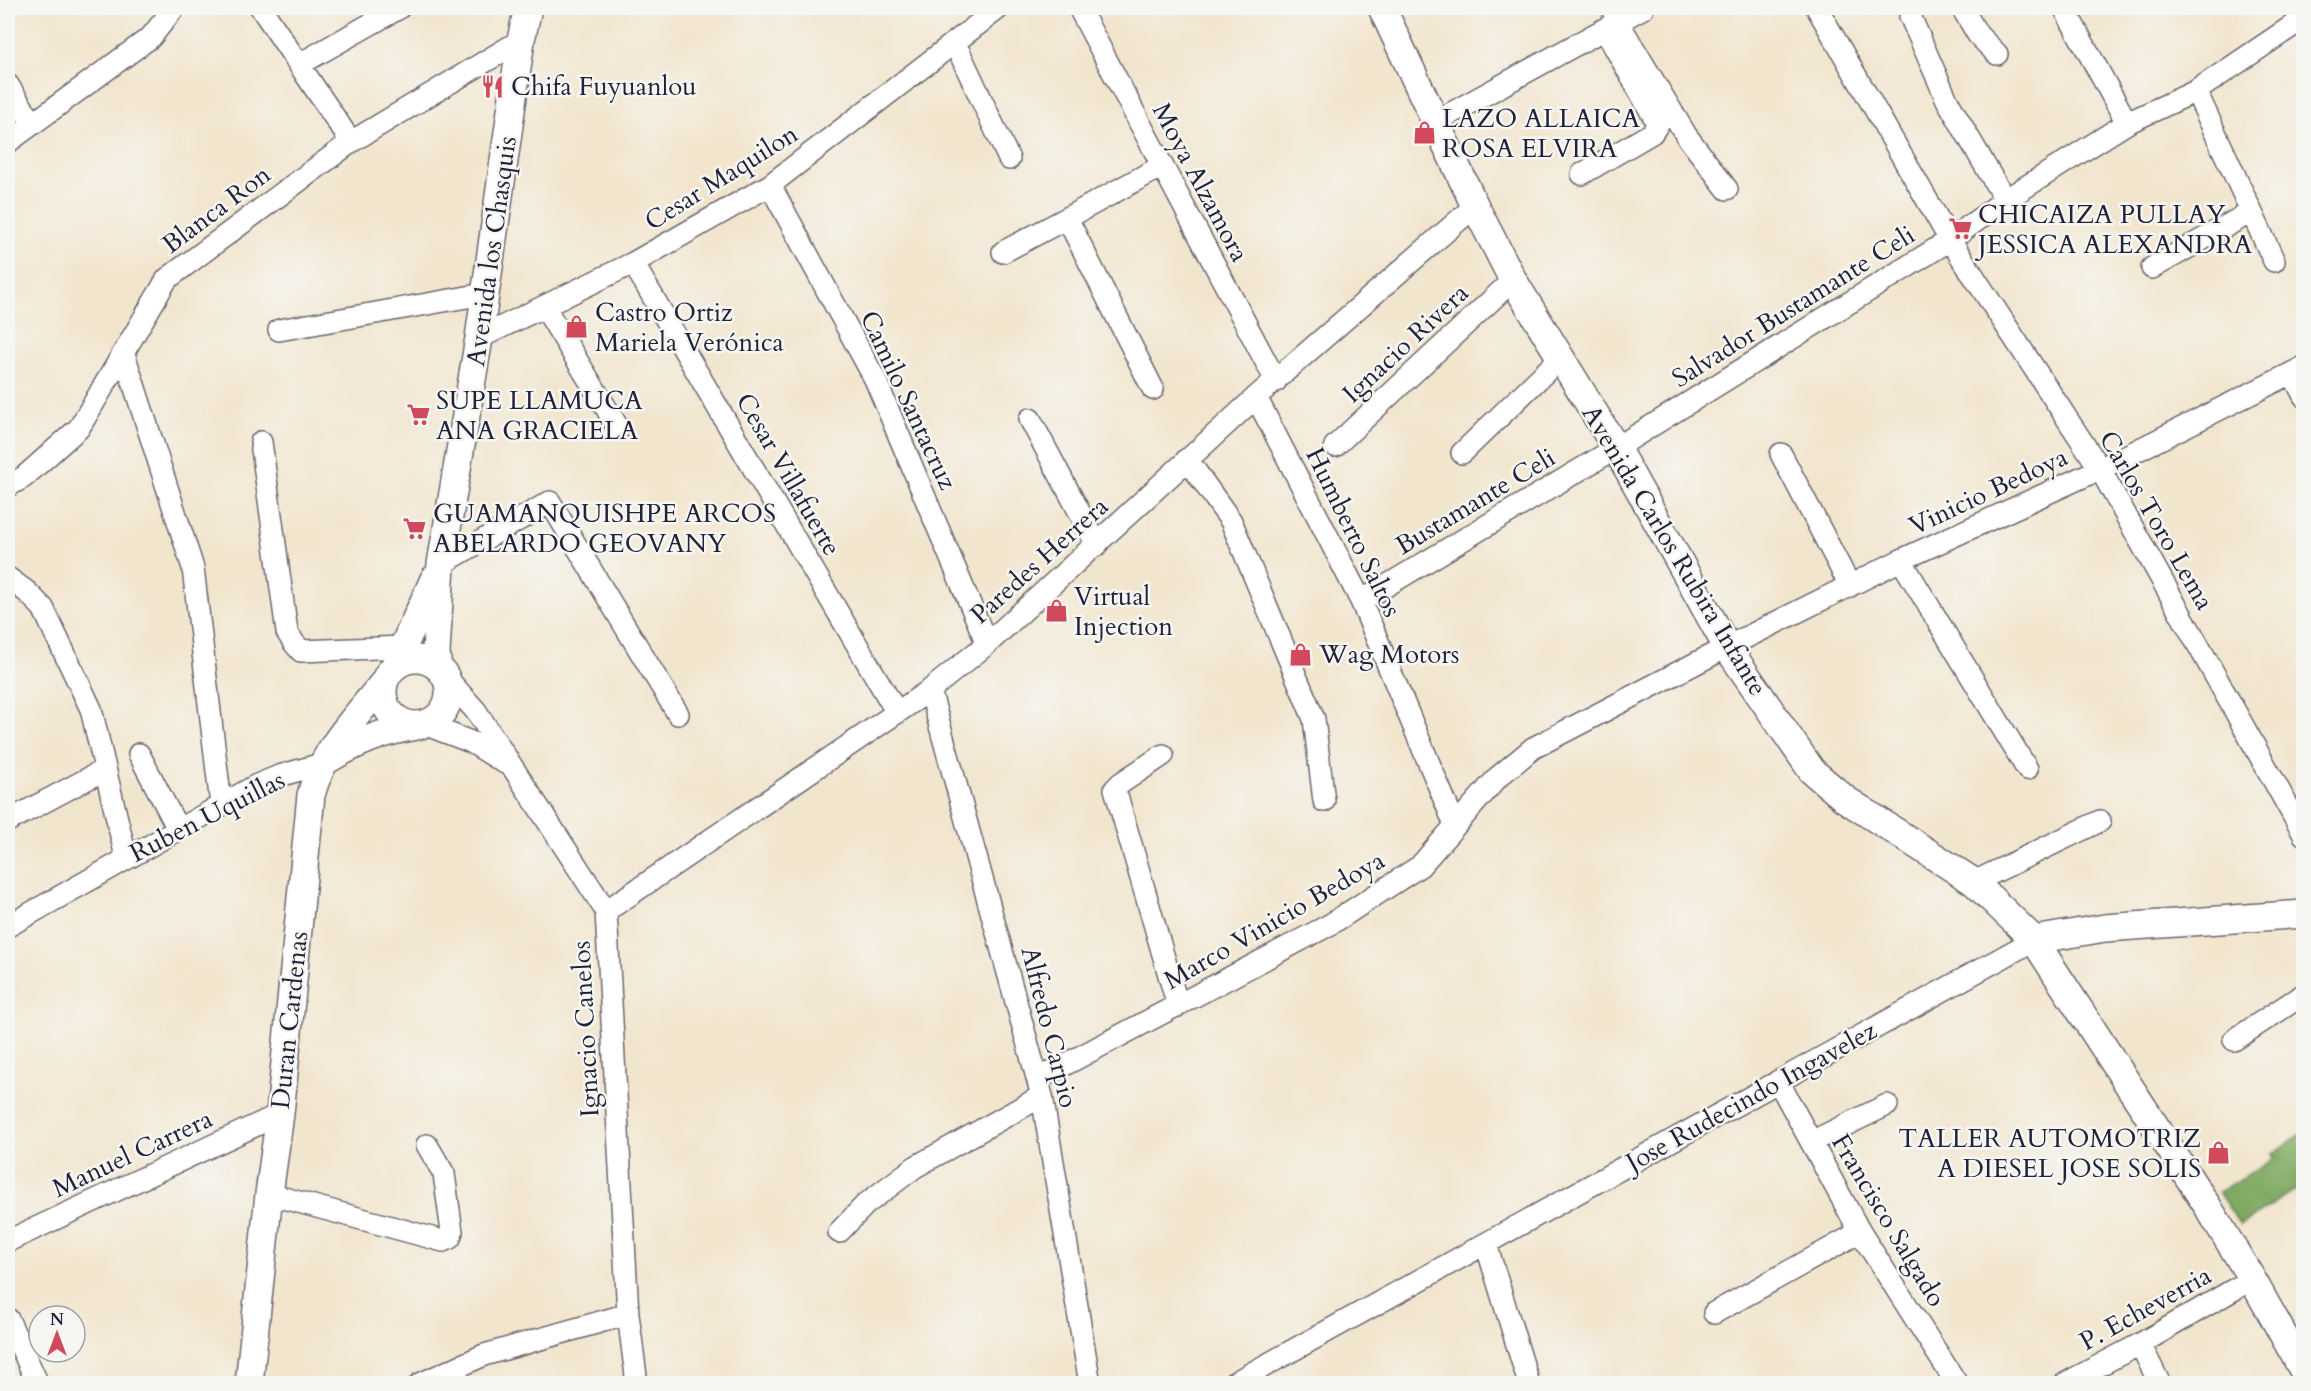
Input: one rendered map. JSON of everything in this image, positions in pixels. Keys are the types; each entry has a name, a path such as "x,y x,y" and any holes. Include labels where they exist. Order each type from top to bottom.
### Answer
{"street":[{"path":"8,142 151,37 174,8"},
{"path":"261,8 351,142"},
{"path":"300,64 399,8"},
{"name":"Avenida los Chasquis","path":"441,672 436,653 441,564 479,338 521,40 528,8"},
{"name":"Cesar Maquilon","path":"479,338 545,308 633,263 770,185 999,8"},
{"name":"Moya Alzamora","path":"1079,8 1276,381"},
{"name":"Avenida Carlos Rubira Infante","path":"1382,8 1474,206 1513,280 1616,448 1727,647 1812,771 1845,799 1974,882 2034,940 2208,1207 2252,1279 2304,1372"},
{"path":"1435,122 1612,20 1643,8"},
{"name":"Carlos Toro Lema","path":"1817,8 1950,240 2100,469 2304,835"},
{"path":"1962,8 1978,35 1996,54"},
{"path":"2064,8 2127,123"},
{"path":"1910,16 1947,100 2005,200"},
{"name":"Salvador Bustamante Celi","path":"1616,448 1950,240 2005,200 2127,123 2196,91 2297,16"},
{"path":"1582,174 1652,133 1658,124 1612,20"},
{"path":"1612,20 1686,135 1727,189"},
{"name":"Blanca Ron","path":"8,486 24,477 79,428 167,279 351,142 521,40"},
{"path":"955,43 1009,159"},
{"path":"8,85 33,124"},
{"path":"2196,91 2274,261"},
{"path":"1003,252 1162,166"},
{"name":"Camilo Santacruz","path":"770,185 875,379 987,644"},
{"name":"Paredes Herrera","path":"606,911 930,690 987,644 1097,545 1187,459 1474,206"},
{"path":"2152,268 2251,212"},
{"path":"1067,218 1153,389"},
{"name":"Cesar Villafuerte","path":"633,263 897,713"},
{"name":"Ignacio Rivera","path":"1335,446 1513,280"},
{"path":"279,330 484,294"},
{"path":"545,308 619,429"},
{"path":"124,354 193,568 221,805"},
{"path":"1462,453 1560,358"},
{"path":"2298,370 2304,396"},
{"name":"Vinicio Bedoya","path":"1727,647 1901,561 2100,469 2298,370"},
{"name":"Humberto Saltos","path":"1256,397 1361,601 1455,825"},
{"path":"1030,419 1097,545"},
{"path":"261,442 287,633 294,643 301,651 393,665 411,659 430,662 441,672 449,695 447,705 434,720 422,725 388,730 370,737 321,764"},
{"name":"Bustamante Celi","path":"1361,601 1616,448"},
{"path":"1781,454 1850,586"},
{"path":"1187,459 1231,521 1314,719 1324,801"},
{"path":"441,564 550,502 678,714"},
{"path":"1901,561 2027,769"},
{"name":"Avenida los Chasquis","path":"393,665 441,564"},
{"path":"8,578 43,608 91,709 126,857"},
{"name":"Marco Vinicio Bedoya","path":"839,1232 866,1204 915,1167 1040,1088 1178,1006 1331,924 1420,866 1498,777 1533,748 1727,647"},
{"path":"393,665 382,695 386,708 405,724 422,725"},
{"path":"321,764 393,665"},
{"name":"Ignacio Canelos","path":"441,672 476,711 606,911 628,1314 637,1383"},
{"name":"Alfredo Carpio","path":"930,690 1040,1088 1090,1383"},
{"name":"Ignacio Canelos","path":"422,725 448,731 471,742 513,769"},
{"path":"139,754 178,829"},
{"path":"1163,755 1120,783 1115,789 1178,1006"},
{"name":"Ruben Uquillas","path":"8,926 221,805 279,776 321,764"},
{"name":"Duran Cardenas","path":"249,1383 280,1114 311,795 321,764"},
{"path":"8,821 104,770"},
{"path":"1974,882 2100,821"},
{"name":"Jose Rudecindo Ingavelez","path":"1232,1383 2034,940 2105,927 2304,914"},
{"path":"2234,1040 2304,994"},
{"name":"Francisco Salgado","path":"1778,1081 1860,1232 1957,1383"},
{"path":"1811,1142 1887,1105"},
{"name":"Manuel Carrera","path":"8,1241 280,1114"},
{"path":"269,1194 443,1241 450,1238 452,1232 444,1173 427,1145"},
{"path":"1714,1313 1860,1232"},
{"path":"1486,1244 1529,1383"},
{"name":"P. Echeverria","path":"2064,1383 2140,1344 2252,1279"},
{"path":"420,1383 483,1355 628,1314"},
{"path":"8,1319 38,1383"},
{"path":"2140,1344 2160,1383"}],"green space":[{"path":"2303,1133 2303,1185 2240,1225 2218,1192 2274,1159 2272,1154"}],"place":[{"name":"Chifa Fuyuanlou","path":"493,86"},
{"name":"LAZO ALLAICA ROSA ELVIRA","path":"1424,133"},
{"name":"CHICAIZA PULLAY JESSICA ALEXANDRA","path":"1960,229"},
{"name":"Castro Ortiz Mariela Verónica","path":"577,327"},
{"name":"SUPE LLAMUCA ANA GRACIELA","path":"418,415"},
{"name":"GUAMANQUISHPE ARCOS ABELARDO GEOVANY","path":"415,528"},
{"name":"Virtual Injection","path":"1056,611"},
{"name":"Wag Motors","path":"1301,654"},
{"name":"TALLER AUTOMOTRIZ A DIESEL JOSE SOLIS","path":"2219,1153"}]}
